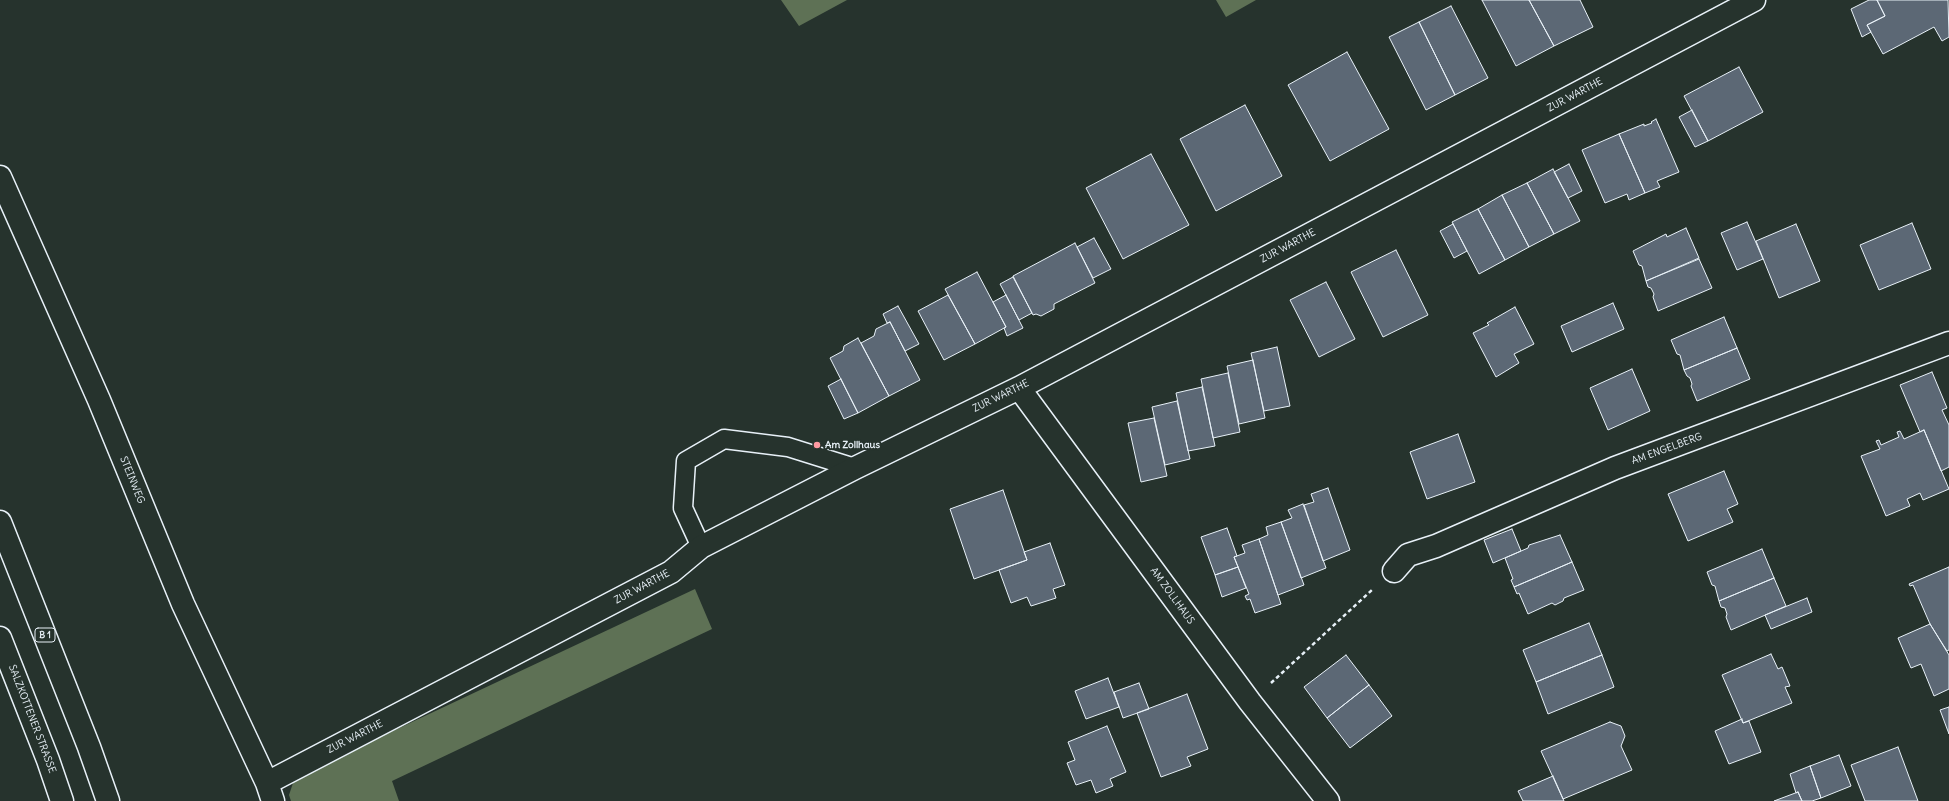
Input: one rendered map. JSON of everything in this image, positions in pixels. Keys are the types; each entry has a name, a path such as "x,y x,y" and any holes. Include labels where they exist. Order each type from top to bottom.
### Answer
{"main road":[{"name":"ZUR WARTHE","path":"270,792 671,572 701,547 855,468 1019,388 1754,0"},
{"name":"STEINWEG","path":"0,177 99,400 183,604 270,792"},
{"name":"AM ENGELBERG","path":"1394,571 1408,555 1436,546 1615,468 1949,343"},
{"name":"AM ZOLLHAUS","path":"1019,388 1250,702 1328,801"},
{"name":"B 1","path":"0,522 89,747 108,801"},
{"name":"SALZKOTTENER STRASSE","path":"0,638 48,760 62,801"}],"lane":[{"path":"701,547 683,508 686,461 724,439 788,447 855,468"}],"path":[{"path":"1250,702 1394,571"}],"green space":[{"path":"781,0 847,0 799,26"},
{"path":"1216,0 1256,0 1226,17"},
{"path":"695,589 712,629 392,781 399,801 291,801 289,795 295,777"}],"building":[{"path":"1482,0 1529,0 1554,46 1516,66"},
{"path":"1529,0 1580,0 1593,27 1554,46"},
{"path":"1869,0 1877,0 1885,16 1867,25 1871,32 1862,37 1851,9"},
{"path":"1877,0 1948,0 1949,37 1942,41 1934,27 1883,54 1867,25 1885,16"},
{"path":"1451,6 1488,78 1455,95 1419,22"},
{"path":"1419,22 1455,95 1426,110 1389,37"},
{"path":"1347,52 1389,129 1330,161 1288,85"},
{"path":"1739,67 1763,112 1708,141 1684,96"},
{"path":"1245,105 1282,176 1216,211 1180,139"},
{"path":"1692,110 1708,141 1695,147 1679,117"},
{"path":"1656,119 1679,172 1657,181 1660,187 1645,193 1619,134 1644,124 1644,126 1652,123 1651,122"},
{"path":"1619,134 1645,193 1629,200 1627,194 1605,203 1582,150"},
{"path":"1151,154 1189,225 1123,259 1086,188"},
{"path":"1569,164 1582,191 1568,198 1554,172"},
{"path":"1553,169 1580,221 1554,234 1527,183"},
{"path":"1527,183 1554,234 1529,247 1502,195"},
{"path":"1502,195 1529,247 1505,260 1478,209"},
{"path":"1478,209 1505,260 1479,274 1452,222"},
{"path":"1747,222 1763,259 1737,270 1721,233"},
{"path":"1912,223 1931,269 1879,290 1860,245"},
{"path":"1453,224 1467,251 1454,258 1440,231"},
{"path":"1796,224 1820,281 1779,298 1756,241"},
{"path":"1686,228 1699,258 1646,281 1642,266 1639,265 1633,251 1666,234 1667,237"},
{"path":"1094,238 1111,269 1093,278 1077,247"},
{"path":"1075,243 1095,283 1054,304 1054,309 1041,316 1036,314 1033,315 1013,276"},
{"path":"1396,250 1428,315 1383,337 1351,272"},
{"path":"1699,259 1712,288 1658,311 1653,297 1654,294 1651,288 1648,287 1646,281"},
{"path":"977,272 1006,327 975,344 945,289"},
{"path":"1013,277 1032,313 1019,320 1000,284"},
{"path":"1326,282 1355,339 1319,357 1290,300"},
{"path":"948,295 975,344 944,360 918,311"},
{"path":"1006,295 1023,328 1007,336 1004,328 1006,327 993,302"},
{"path":"1613,303 1624,329 1572,352 1561,326"},
{"path":"898,306 919,344 905,351 890,322 887,323 883,314"},
{"path":"1515,307 1534,344 1514,354 1519,363 1496,377 1473,333 1489,325 1487,323"},
{"path":"1724,317 1737,348 1684,370 1680,355 1677,354 1671,340"},
{"path":"890,322 920,380 889,396 861,343 874,336 876,329"},
{"path":"858,338 889,396 858,413 830,358 843,351 844,346"},
{"path":"1277,347 1290,406 1264,411 1251,353"},
{"path":"1737,348 1750,379 1697,401 1691,386 1692,384 1690,378 1684,370"},
{"path":"1253,360 1265,418 1239,424 1227,366"},
{"path":"1632,369 1650,411 1608,430 1590,388"},
{"path":"1932,372 1947,408 1942,410 1949,425 1949,467 1941,471 1924,430 1920,432 1900,385"},
{"path":"1228,373 1240,432 1213,438 1201,379"},
{"path":"841,379 858,413 844,419 828,386"},
{"path":"1202,387 1215,446 1188,451 1176,393"},
{"path":"1177,401 1190,459 1165,465 1152,407"},
{"path":"1154,418 1167,476 1141,482 1128,423"},
{"path":"1924,430 1949,489 1923,500 1920,493 1907,499 1910,506 1886,516 1861,456 1880,449 1876,441 1879,440 1881,445 1899,437 1897,432 1900,431 1904,439"},
{"path":"1458,434 1475,482 1427,499 1410,452"},
{"path":"1724,471 1738,504 1727,509 1733,522 1688,541 1668,494"},
{"path":"1328,488 1350,550 1323,561 1304,505 1314,502 1311,494"},
{"path":"1003,490 1027,560 974,579 950,509"},
{"path":"1303,504 1326,568 1301,578 1281,522 1292,518 1288,510"},
{"path":"1281,522 1304,585 1278,595 1259,539 1268,535 1266,527"},
{"path":"1227,528 1237,556 1234,557 1238,567 1215,575 1201,537"},
{"path":"1512,529 1521,551 1493,563 1484,540"},
{"path":"1560,535 1572,562 1514,587 1511,580 1513,579 1505,558 1528,548 1529,545"},
{"path":"1259,539 1281,604 1255,613 1250,599 1247,600 1245,596 1249,594 1234,557 1245,553 1242,545"},
{"path":"1050,543 1065,585 1053,589 1056,598 1031,606 1027,597 1011,603 999,570 1027,560 1024,552"},
{"path":"1762,549 1774,578 1719,601 1715,586 1712,585 1707,572"},
{"path":"1572,562 1584,590 1564,598 1563,601 1555,605 1552,603 1528,614 1519,593 1517,594 1514,587"},
{"path":"1238,567 1246,588 1222,597 1215,575"},
{"path":"1949,567 1949,650 1947,651 1930,624 1913,585 1910,586 1909,584"},
{"path":"1774,578 1786,606 1731,630 1726,617 1727,614 1725,608 1721,607 1719,601"},
{"path":"1807,598 1812,612 1771,629 1765,615"},
{"path":"1589,623 1602,655 1536,682 1523,650"},
{"path":"1930,624 1949,655 1949,689 1934,696 1921,664 1911,668 1898,638"},
{"path":"1771,654 1778,669 1782,667 1790,686 1785,687 1792,703 1743,723 1722,675"},
{"path":"1346,655 1369,685 1327,718 1304,687"},
{"path":"1602,655 1614,687 1548,714 1536,682"},
{"path":"1108,678 1119,707 1086,719 1075,691"},
{"path":"1139,683 1149,709 1123,718 1114,692"},
{"path":"1369,685 1392,716 1350,748 1327,718"},
{"path":"1187,694 1208,749 1187,757 1191,766 1161,777 1137,713"},
{"path":"1949,707 1949,734 1940,710"},
{"path":"1742,719 1743,723 1749,721 1761,752 1729,764 1715,731"},
{"path":"1610,722 1621,726 1625,736 1621,746 1632,770 1563,799 1541,751"},
{"path":"1107,726 1126,772 1110,779 1113,786 1096,793 1091,780 1076,785 1067,763 1075,760 1068,742"},
{"path":"1898,747 1918,801 1865,801 1851,765"},
{"path":"1839,755 1851,786 1821,798 1810,766"},
{"path":"1810,766 1821,798 1812,801 1802,801 1798,792 1796,793 1790,774"},
{"path":"1553,776 1564,801 1523,801 1518,791"},
{"path":"1798,792 1802,801 1774,801"}],"place":[{"name":"Am Zollhaus","path":"817,445"}]}
